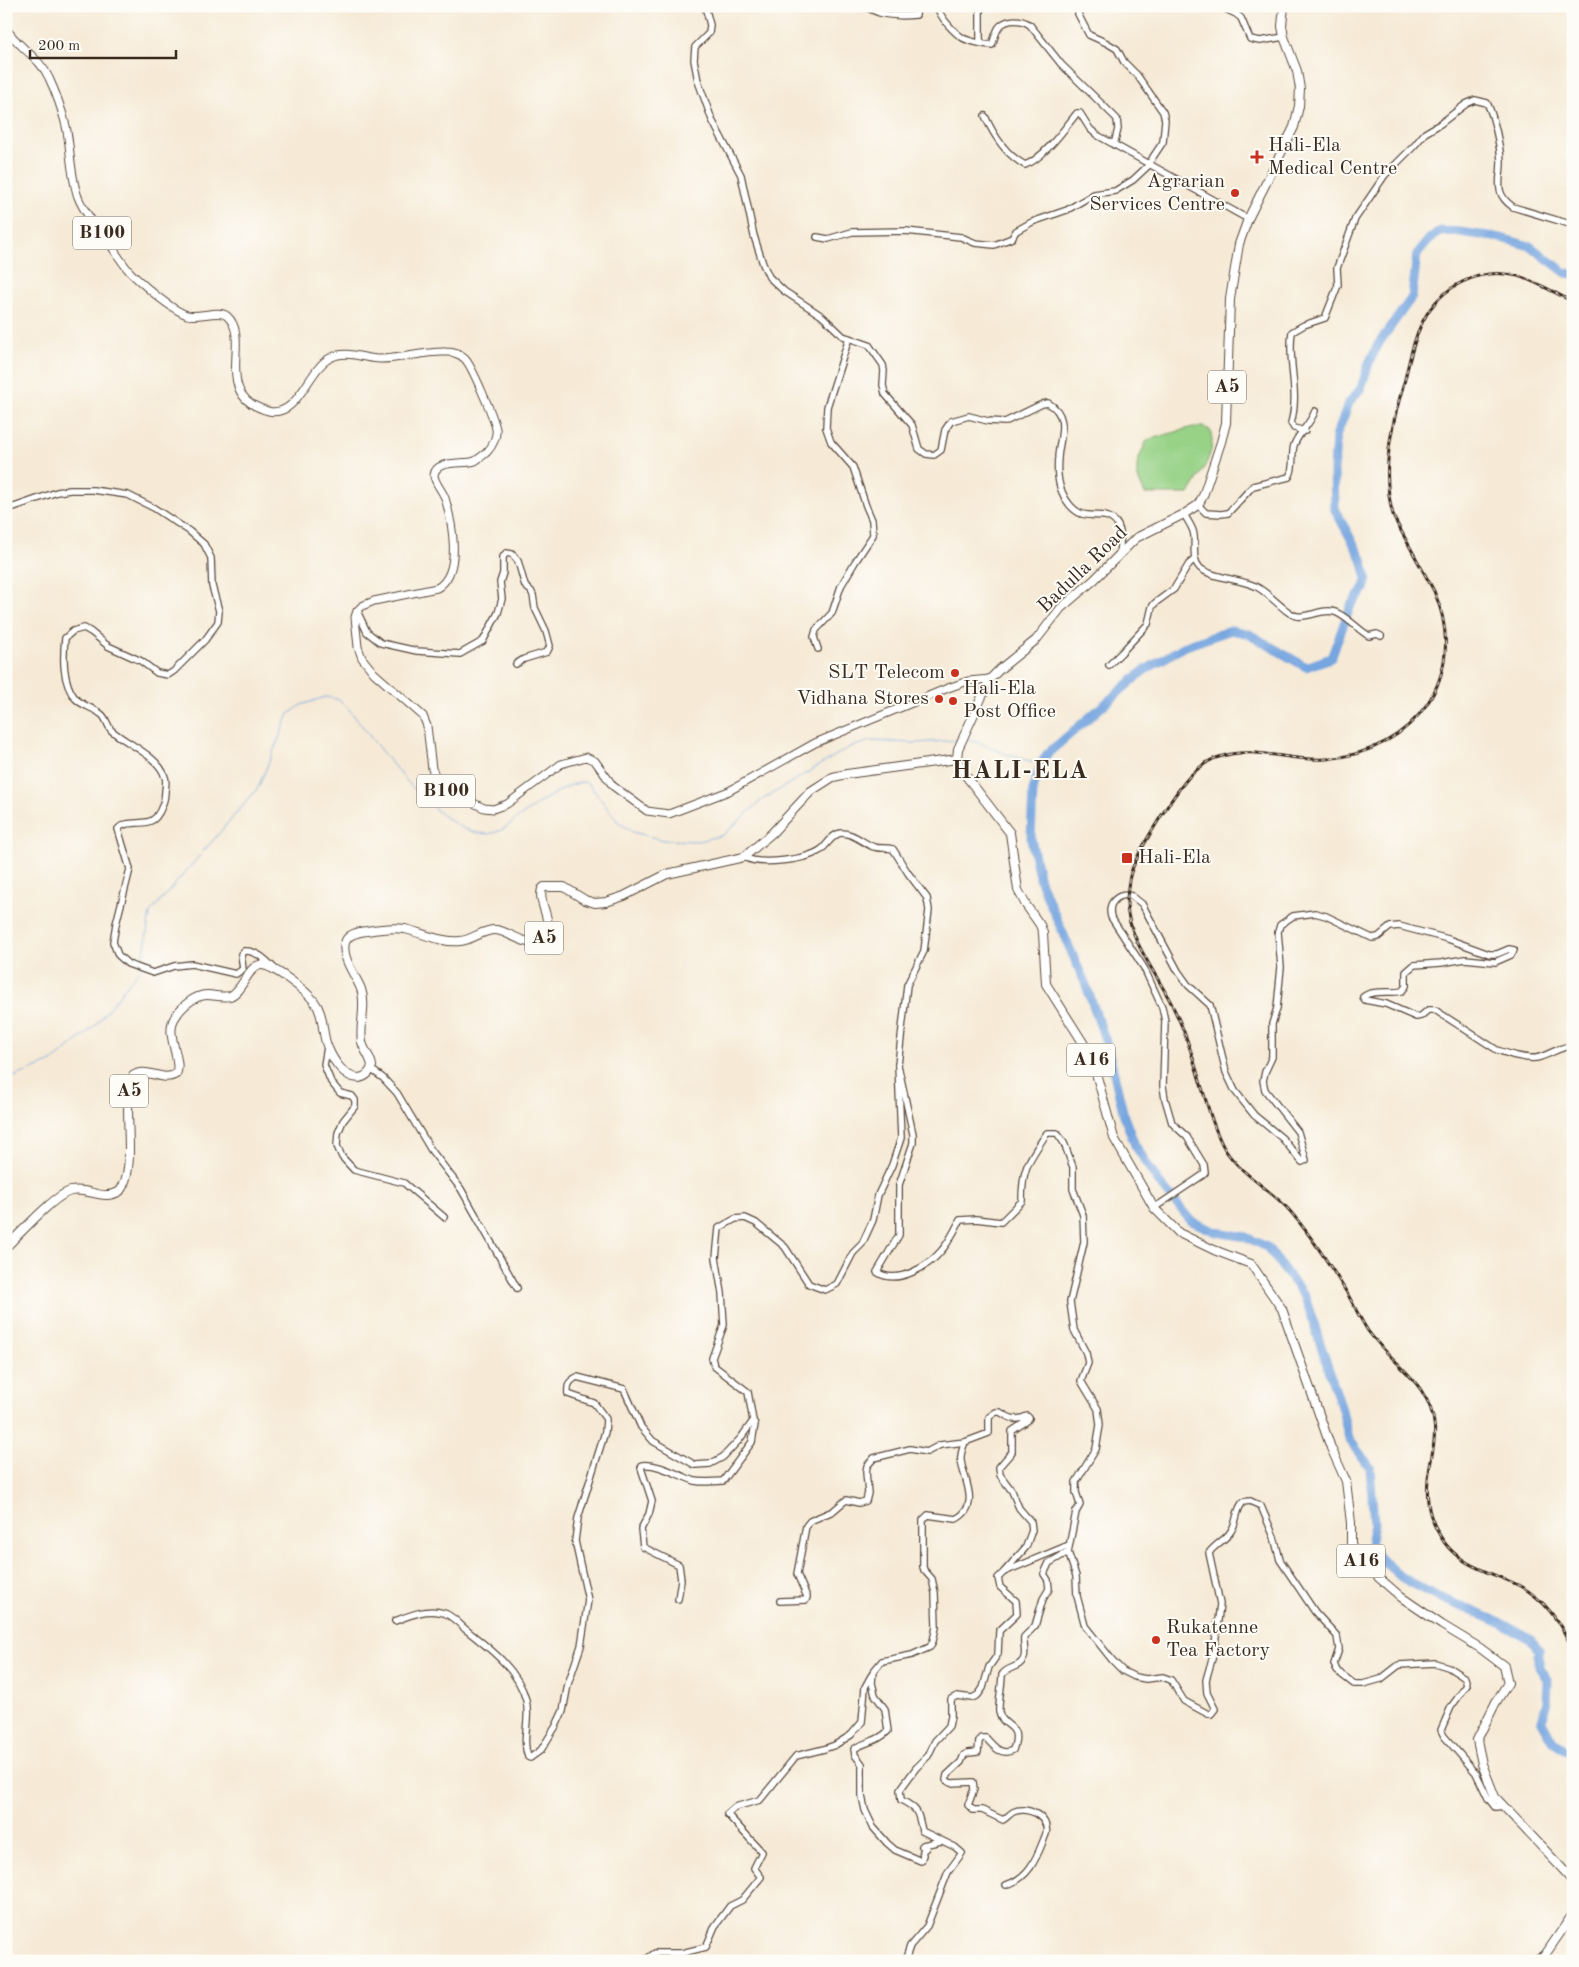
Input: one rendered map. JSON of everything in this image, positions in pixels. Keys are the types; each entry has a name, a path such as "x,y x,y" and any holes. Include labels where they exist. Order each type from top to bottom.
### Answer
{"highway":[{"name":"A5","path":"1198,505 1203,496 1226,423 1230,299 1239,244 1248,219 1294,127 1299,106 1300,89 1282,26 1284,6"},
{"name":"Badulla Road","path":"957,759 958,749 990,680 1000,669 1036,640 1060,608 1094,580 1136,538 1198,505"},
{"name":"A5","path":"372,1070 372,1062 364,1049 360,1029 363,1007 361,990 345,951 345,941 351,935 360,932 395,928 445,940 460,941 494,930 532,943 540,941 548,930 540,895 544,887 561,886 585,900 606,902 624,896 667,874 744,857 772,832 811,791 833,777 957,759"},
{"name":"A16","path":"957,759 963,772 1010,833 1018,890 1043,933 1046,984 1087,1049 1096,1073 1114,1138 1154,1208 1179,1233 1214,1250 1251,1264 1282,1309 1331,1448 1346,1481 1351,1523 1351,1544 1362,1563 1401,1597 1480,1648 1504,1666 1508,1682 1477,1740 1482,1764 1495,1796 1573,1882"},
{"name":"A5","path":"6,1247 54,1201 70,1191 79,1190 110,1196 120,1191 128,1165 129,1089 133,1076 142,1072 165,1078 176,1074 179,1068 173,1045 173,1022 181,1010 199,996 223,997 230,995 240,988 256,966 262,965 274,968"},
{"path":"274,968 314,1001 322,1019 327,1047 340,1068 348,1075 362,1078 372,1070"},
{"path":"1536,1961 1545,1955 1573,1914"}],"main road":[{"name":"B100","path":"6,28 10,35 44,67 50,79 66,125 75,185 83,206 132,274 164,300 186,314 202,316 223,314 228,317 234,328 236,340 236,382 246,400 271,412 279,411 295,401 319,366 329,358 340,354 382,359 445,352 457,354 464,358 473,370 496,430 494,441 488,451 482,456 474,461 446,464 438,468 434,473 435,481 444,497 454,548 449,577 444,584 437,588 374,601 362,606 357,610 355,625 358,647 362,658 374,673 424,716 428,731 432,769 442,788 449,793 484,808 493,809 507,804 556,767 572,760 586,757 595,761 613,786 647,812 669,814 729,791 815,744 842,732 968,680 990,680"}],"street":[{"path":"706,6 710,25 709,33 695,47 694,60 698,81 712,120 741,176 763,264 769,277 784,292 822,316 843,336 869,345 880,358 884,371 884,394 909,420 919,449 926,454 934,455 941,450 945,430 951,420 969,416 1005,422 1042,404 1048,403 1053,406 1061,419 1063,432 1058,456 1057,474 1064,496 1070,505 1081,514 1106,516 1115,521 1122,536 1119,554"},
{"path":"861,6 880,13 905,16 916,15 917,6"},
{"path":"937,6 938,11 963,38 982,44 992,45 999,26 1006,22 1016,20 1024,21 1030,25 1061,64 1117,120 1118,129 1114,145"},
{"path":"980,6 980,39 982,44"},
{"path":"816,237 828,239 852,232 906,231 961,238 975,243 994,245 1012,238 1016,231 1032,222 1067,210 1094,194 1115,191 1133,180 1149,165 1152,157 1163,142 1165,120 1163,112 1117,49 1089,35 1078,14 1082,6"},
{"path":"1220,6 1241,18 1250,39 1260,41 1284,37"},
{"path":"1305,431 1294,428 1291,423 1294,403 1294,375 1290,348 1292,332 1304,325 1326,318 1338,286 1337,268 1355,219 1384,175 1425,133 1466,104 1475,100 1487,103 1492,115 1501,160 1498,186 1505,201 1522,210 1573,225"},
{"path":"985,116 1004,147 1018,161 1025,165 1032,163 1077,113 1080,113 1090,129 1097,135 1248,219"},
{"path":"818,648 814,637 816,630 832,613 841,586 873,535 872,520 852,467 831,442 826,428 827,408 849,338"},
{"path":"1198,505 1206,513 1228,513 1253,486 1289,477 1292,472 1294,445 1305,431 1315,411"},
{"path":"6,507 14,507 57,492 70,490 93,490 128,495 154,508 189,531 204,544 211,558 212,586 219,611 218,622 205,640 174,671 168,675 157,673 141,661 108,646 84,628 73,631 65,638 64,669 68,685 74,697 83,705 102,714 111,729 139,748 160,768 166,777 165,796 156,818 149,822 126,824 118,829 130,869 113,942 118,955 128,964 153,973 174,966 192,964 236,974 243,969 242,954 244,951 263,958 274,968"},
{"path":"1184,514 1194,532 1195,559 1200,568 1218,576 1257,587 1278,602 1290,614 1298,616 1328,611 1336,612 1369,636 1377,634 1381,636"},
{"path":"357,610 367,632 381,643 416,651 460,654 483,641 498,613 502,599 500,582 503,572 502,557 506,553 512,554 518,561 525,586 533,595 550,646 547,652 524,659 516,664"},
{"path":"1108,665 1121,654 1148,624 1152,607 1174,590 1189,564 1195,559"},
{"path":"678,1599 681,1580 679,1565 643,1547 641,1529 649,1514 652,1501 641,1468 642,1464 697,1481 723,1482 752,1442 755,1424 748,1392 714,1366 712,1358 724,1325 722,1293 716,1258 719,1228 735,1219 745,1218 756,1223 786,1247 809,1284 825,1290 836,1284 853,1253 862,1244 873,1220 878,1195 892,1165 901,1138 898,1066 907,985 924,951 929,910 927,898 893,849 886,847 875,848 851,835 842,833 834,835 821,850 799,858 769,862 748,860 744,857"},
{"path":"1154,1208 1205,1173 1204,1165 1187,1138 1172,1123 1163,1086 1164,1021 1162,1007 1144,968 1111,917 1109,910 1113,901 1119,896 1132,896 1142,904 1178,971 1188,985 1210,1005 1226,1072 1235,1091 1254,1115 1282,1138 1302,1162 1306,1160 1298,1132 1265,1090 1263,1081 1264,1072 1272,1057 1272,1024 1277,1008 1282,966 1278,932 1280,925 1292,916 1315,913 1326,916 1372,938 1378,937 1390,927 1399,926 1448,939 1489,954 1497,954 1509,949 1514,950 1511,955 1496,962 1465,959 1414,965 1406,972 1406,986 1402,991 1395,993 1367,993 1363,997 1365,1000 1386,1004 1416,1017 1421,1016 1428,1010 1435,1010 1497,1050 1508,1054 1536,1058 1564,1046 1573,1046"},
{"path":"327,1047 324,1065 331,1082 340,1093 352,1096 355,1100 354,1106 343,1120 338,1133 337,1146 342,1157 354,1170 404,1183 444,1216"},
{"path":"898,1066 913,1134 913,1143 899,1185 899,1235 877,1272 882,1276 897,1277 922,1268 942,1250 960,1220 976,1218 1001,1222 1022,1201 1022,1179 1029,1161 1047,1133 1057,1133 1064,1142 1072,1167 1073,1190 1083,1215 1084,1242 1070,1302 1074,1330 1086,1353 1088,1363 1081,1380 1098,1409 1100,1426 1096,1449 1076,1482 1080,1505 1076,1512 1068,1552 1076,1576 1077,1596 1085,1626 1112,1661 1122,1671 1135,1677 1146,1679 1164,1677 1171,1680 1184,1701 1211,1714 1215,1709 1207,1692 1206,1680 1214,1652 1220,1604 1209,1553 1214,1545 1230,1534 1235,1524 1237,1509 1243,1502 1250,1501 1261,1506 1274,1536 1280,1560 1315,1612 1337,1636 1339,1649 1334,1664 1337,1671 1354,1684 1364,1684 1380,1679 1399,1665 1434,1663 1448,1667 1465,1678 1467,1685 1451,1707 1441,1730 1476,1773 1488,1798 1495,1807 1504,1806"},
{"path":"372,1070 383,1078 397,1093 431,1150 461,1189 517,1288"},
{"path":"395,1621 418,1612 444,1612 496,1653 524,1692 527,1704 528,1727 525,1748 530,1758 544,1745 563,1711 568,1684 581,1646 588,1600 575,1541 578,1518 605,1432 606,1420 594,1403 568,1394 567,1387 570,1381 578,1377 624,1389 641,1427 653,1441 695,1465 710,1464 722,1457 740,1439 753,1421"},
{"path":"780,1601 806,1600 797,1574 806,1526 810,1521 833,1511 846,1500 859,1503 866,1501 868,1493 867,1466 874,1458 910,1449 927,1452 940,1445 965,1442 989,1433 989,1417 996,1412 1000,1412 1011,1419 1021,1419 1027,1416 1029,1418 1028,1421 1012,1431 1012,1452 1000,1468 1000,1475 1012,1491 1019,1508 1031,1522 1032,1530 1026,1547 998,1578 1000,1587 1016,1601 1017,1614 999,1631 998,1654 989,1666 983,1688 978,1695 972,1698 957,1696 951,1699 949,1726 935,1741 928,1756 916,1768 900,1790 901,1800 918,1811 922,1831 955,1847 962,1853 948,1872 927,1926 910,1946 905,1961"},
{"path":"644,1961 655,1953 682,1953 706,1946 715,1926 730,1906 742,1900 762,1878 754,1868 762,1852 727,1814 735,1807 760,1800 796,1756 824,1750 851,1735 862,1722 865,1687 873,1672 882,1661 912,1655 930,1647 936,1627 936,1593 932,1579 923,1567 922,1524 923,1520 928,1516 956,1519 966,1512 969,1490 960,1460 965,1442"},
{"path":"1004,1572 1069,1545"},
{"path":"1006,1885 1018,1881 1032,1866 1046,1834 1047,1830 1044,1821 1039,1815 1028,1811 1013,1812 1003,1820 982,1810 973,1810 968,1805 974,1789 973,1782 951,1783 946,1780 947,1775 961,1762 968,1752 978,1752 979,1741 982,1738 986,1738 999,1752 1007,1753 1013,1750 1016,1741 1015,1730 1002,1718 999,1711 1002,1675 1005,1670 1019,1665 1024,1659 1024,1637 1035,1626 1043,1599 1049,1589 1048,1580 1044,1574 1049,1563 1068,1552"},
{"path":"873,1672 872,1683 875,1695 884,1709 888,1731 882,1738 861,1744 854,1749 855,1755 862,1764 862,1796 865,1810 873,1826 887,1843 895,1850 917,1860 921,1861 922,1851 926,1848 922,1846 923,1844 941,1841"}],"green space":[{"path":"1193,427 1203,427 1210,430 1212,447 1210,455 1189,494 1145,494 1138,479 1137,467 1147,440"}],"waterway":[{"path":"1573,274 1566,273 1530,246 1501,238 1441,231 1429,239 1417,254 1412,297 1379,343 1369,363 1361,388 1349,403 1336,436 1334,470 1335,510 1362,559 1367,578 1364,589 1351,605 1331,658 1306,667 1249,634 1231,630 1183,647 1142,672 1047,754 1041,764 1033,790 1031,839 1040,881 1086,985 1108,1048 1124,1116 1135,1145 1157,1180 1191,1221 1216,1232 1246,1237 1267,1247 1305,1297 1342,1410 1349,1439 1370,1467 1374,1524 1370,1545 1383,1561 1401,1577 1434,1595 1501,1623 1532,1640 1539,1650 1539,1667 1548,1681 1547,1701 1541,1720 1553,1741 1573,1755"},
{"path":"142,967 150,913 258,788 289,714 301,705 325,697 337,699 348,708 415,790 437,810 459,826 480,833 499,831 558,792 576,783 584,782 589,784 618,822 633,832 663,840 698,841 723,835 762,800 848,748 870,741 916,743 960,740"},
{"path":"966,740 977,742 1011,756 1041,764"},
{"path":"6,1080 52,1062 94,1027 139,970"}],"railway":[{"path":"1573,302 1539,284 1518,276 1489,274 1475,277 1450,289 1440,298 1430,309 1417,336 1391,433 1388,484 1394,518 1434,591 1444,622 1445,652 1439,680 1427,704 1409,725 1385,742 1357,753 1326,759 1245,753 1215,758 1206,763 1182,785 1147,839 1133,866 1127,905 1129,918 1139,945 1168,997 1184,1032 1213,1122 1226,1151 1248,1175 1289,1210 1313,1240 1347,1293 1368,1331 1415,1382 1429,1405 1434,1420 1435,1433 1427,1487 1428,1502 1431,1518 1441,1537 1451,1550 1468,1563 1518,1585 1536,1597 1551,1612 1573,1649"}],"place":[{"name":"Hali-Ela Medical Centre","path":"1257,157"},
{"name":"Agrarian Services Centre","path":"1235,193"},
{"name":"SLT Telecom","path":"955,673"},
{"name":"Vidhana Stores","path":"939,699"},
{"name":"Hali-Ela Post Office","path":"953,701"},
{"name":"Hali-Ela","path":"1127,858"},
{"name":"Rukatenne Tea Factory","path":"1156,1640"}],"district":[{"name":"HALI-ELA","path":"1020,771"}]}
